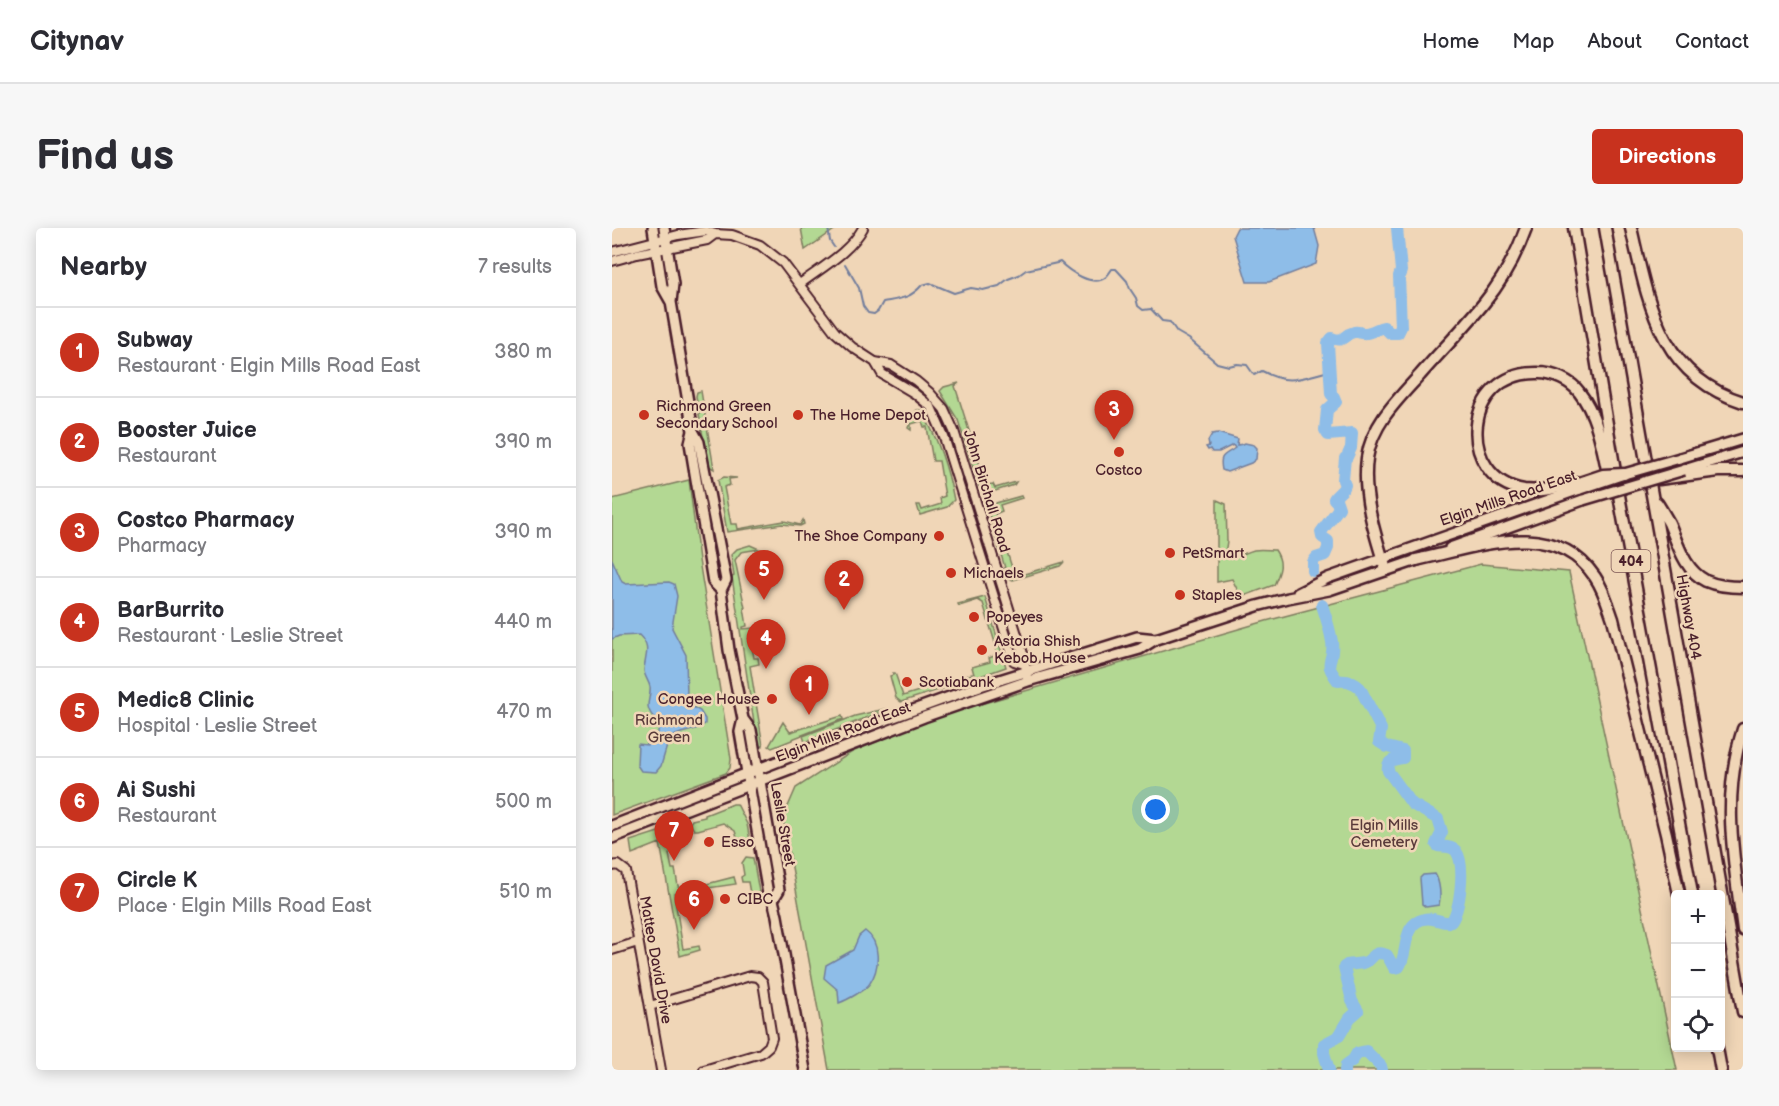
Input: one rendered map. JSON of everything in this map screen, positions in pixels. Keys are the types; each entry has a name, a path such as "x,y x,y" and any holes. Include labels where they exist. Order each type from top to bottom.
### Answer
{"highway":[{"path":"1386,570 1371,516 1367,491 1368,457 1373,439 1381,422 1394,404 1499,284 1511,264 1526,228"},
{"name":"404","path":"1574,228 1620,501 1691,890"},
{"name":"Highway 404","path":"1605,228 1743,1012"},
{"path":"1631,228 1648,299 1666,343 1685,366 1707,385 1743,402"},
{"path":"1620,501 1611,488 1597,430 1588,406 1572,384 1546,373 1528,372 1513,376 1496,387 1484,401 1476,432 1481,456 1493,474 1512,486 1540,491 1580,486 1603,475 1623,474"},
{"path":"1650,480 1668,479 1684,473 1743,471"},
{"path":"1652,494 1689,566 1705,580 1723,586 1743,587"},
{"path":"1416,560 1498,542 1524,539 1558,546 1586,565 1605,594 1613,619 1678,890"},
{"path":"1743,729 1736,751 1730,804 1733,854 1743,930"},
{"path":"1717,1052 1721,1070"}],"main road":[{"name":"Leslie Street","path":"653,228 662,286 671,302"},
{"name":"Leslie Street","path":"665,233 673,284 671,302 693,431 690,443 704,530 713,582 721,590 729,650 743,719 740,732 749,786 768,894 774,900 804,1070"},
{"path":"1623,474 1743,439"},
{"path":"1684,473 1743,452"},
{"name":"Elgin Mills Road East","path":"612,826 887,719 977,687 1026,672 1140,649 1156,639 1288,598 1329,590 1583,500 1650,480"},
{"name":"Elgin Mills Road East","path":"1288,598 1328,578 1580,486"},
{"name":"Elgin Mills Road East","path":"612,838 924,717 1026,672"},
{"name":"Leslie Street","path":"743,719 751,730 779,890 774,900"}],"street":[{"path":"800,284 843,251 858,237 863,228"},
{"name":"John Birchall Road","path":"612,252 655,240 665,233 706,231 732,235 760,245 783,263 835,332 852,347 875,362 891,365 916,381 935,398 947,415 957,439 1024,657 1026,672"},
{"path":"612,261 707,240 715,234"},
{"name":"John Birchall Road","path":"875,362 882,374 931,406 944,437 1014,661 1026,672"},
{"name":"Matteo David Drive","path":"612,866 622,866 626,870 661,1070"},
{"path":"612,950 638,942"},
{"path":"650,1006 750,976 758,977 763,982 772,1038 769,1046 761,1053 704,1070"}],"green space":[{"path":"801,228 837,228 805,250"},
{"path":"959,383 955,386 986,485 993,484 995,488 1016,482 1014,485 992,492 981,490 958,420 940,391 944,387"},
{"path":"701,391 714,469 707,461 696,396 697,392"},
{"path":"917,410 920,410 926,419 937,441 954,500 947,507 920,515 917,505 920,505 922,510 941,504 940,498 945,496 939,461 933,461 927,427 924,427 922,421 911,424 911,430 908,428"},
{"path":"724,477 737,478 729,479 730,485 724,487 731,524 737,524 738,529 784,521 800,525 803,520 804,524 800,526 782,524 727,532 718,480"},
{"name":"Richmond Green","path":"689,480 699,560 731,759 730,768 726,773 612,815 612,499"},
{"path":"1021,496 1022,498 1000,505 1002,511 995,514 1013,571 1018,570 1021,575 1064,562 1060,566 1013,580 1008,578 988,511 996,503"},
{"path":"1217,500 1226,504 1225,554 1237,556 1254,550 1275,550 1280,568 1274,585 1241,597 1232,579 1217,582"},
{"path":"750,545 759,549 741,552 735,560 745,608 747,626 743,629 754,628 755,635 750,636 754,658 758,658 759,664 750,666 763,746 760,749 757,743 732,577 734,576 731,555 737,549"},
{"name":"Elgin Mills Cemetery","path":"1481,564 1569,572 1671,1042 1671,1052 1673,1052 1677,1070 829,1070 783,818 796,788 852,752 936,717 1266,621"},
{"path":"985,597 1006,667 975,678 972,667 990,662 989,658 997,655 996,646 983,603 978,600 959,606 958,604"},
{"path":"895,673 903,696 919,691 918,683 932,681 934,686 972,674 973,679 901,702 896,698 890,676"},
{"path":"885,709 805,742 803,736 855,716"},
{"path":"842,716 843,719 792,740 772,748 769,746 783,722 790,732"},
{"path":"737,804 747,824 751,846 749,847 740,847 735,831 723,823 694,830 690,823 692,820 705,817 705,815"},
{"path":"680,827 682,834 669,840 672,852 669,854 678,886 684,889 692,882 699,886 734,877 736,884 674,893 683,949 699,946 700,950 680,956 660,843 632,854 630,841"},
{"path":"746,857 753,858 760,897 751,899 748,882 742,882 741,877 744,875 742,863"}],"water":[{"path":"1237,228 1314,228 1319,246 1316,264 1269,282 1247,282 1233,236"},
{"path":"1218,433 1238,439 1237,445 1245,443 1254,445 1257,448 1256,459 1227,472 1222,470 1222,458 1235,448 1233,445 1219,452 1208,450 1206,447 1209,446 1208,441 1212,434"},
{"path":"612,559 622,582 626,584 669,582 674,584 677,596 672,628 686,655 687,697 691,706 700,711 705,719 705,724 701,727 669,739 661,766 656,772 641,771 637,765 638,744 647,745 656,740 658,723 648,706 650,689 644,672 647,648 643,640 639,635 619,636 612,639"},
{"path":"1435,874 1440,889 1439,905 1426,907 1422,904 1420,878 1423,875"},
{"path":"865,931 876,948 876,970 865,989 839,1003 838,990 824,978 826,965 853,950 859,936"}],"waterway":[{"path":"828,228 830,241 834,247"},
{"path":"1313,571 1313,562 1316,558 1325,555 1328,548 1328,541 1322,537 1321,532 1339,508 1334,499 1345,485 1343,480 1345,458 1351,448 1352,433 1328,435 1325,430 1327,410 1336,402 1331,394 1328,343 1332,338 1339,340 1354,332 1367,333 1384,327 1390,333 1398,333 1401,327 1399,276 1401,271 1397,228"},
{"path":"845,264 859,288 863,306 868,313 874,314 883,302 904,298 922,285 930,283 954,293 971,288 983,290 999,286 1026,270 1060,262 1075,274 1095,281 1101,280 1112,269 1116,269 1127,281 1138,306 1143,310 1151,309 1162,321 1170,322 1177,332 1189,339 1217,363 1229,366 1247,365 1254,375 1262,371 1286,379 1330,373"},
{"path":"1322,605 1332,642 1330,669 1338,681 1350,682 1360,688 1381,729 1379,742 1387,747 1403,751 1403,758 1390,762 1388,771 1412,804 1438,819 1442,832 1436,844 1456,851 1461,866 1461,887 1457,908 1451,922 1428,918 1417,922 1409,933 1399,967 1394,968 1387,955 1382,953 1376,954 1367,962 1344,967 1352,1001 1358,1011 1350,1018 1339,1036 1324,1044 1329,1070"},
{"path":"1345,1070 1346,1065 1357,1053 1366,1051 1381,1066 1382,1070"}],"place":[{"name":"Richmond Green Secondary School","path":"644,415"},
{"name":"The Home Depot","path":"798,415"},
{"name":"Costco Pharmacy","path":"1114,440"},
{"name":"Costco","path":"1119,452"},
{"name":"The Shoe Company","path":"939,536"},
{"name":"PetSmart","path":"1170,553"},
{"name":"Michaels","path":"951,573"},
{"name":"Staples","path":"1180,595"},
{"name":"Medic8 Clinic","path":"764,600"},
{"name":"Booster Juice","path":"844,610"},
{"name":"Popeyes","path":"974,617"},
{"name":"Astoria Shish Kebob House","path":"982,650"},
{"name":"BarBurrito","path":"766,669"},
{"name":"Scotiabank","path":"907,682"},
{"name":"Congee House","path":"772,699"},
{"name":"Subway","path":"809,715"},
{"name":"Esso","path":"709,842"},
{"name":"Circle K","path":"674,861"},
{"name":"CIBC","path":"725,899"},
{"name":"Ai Sushi","path":"694,930"}]}
